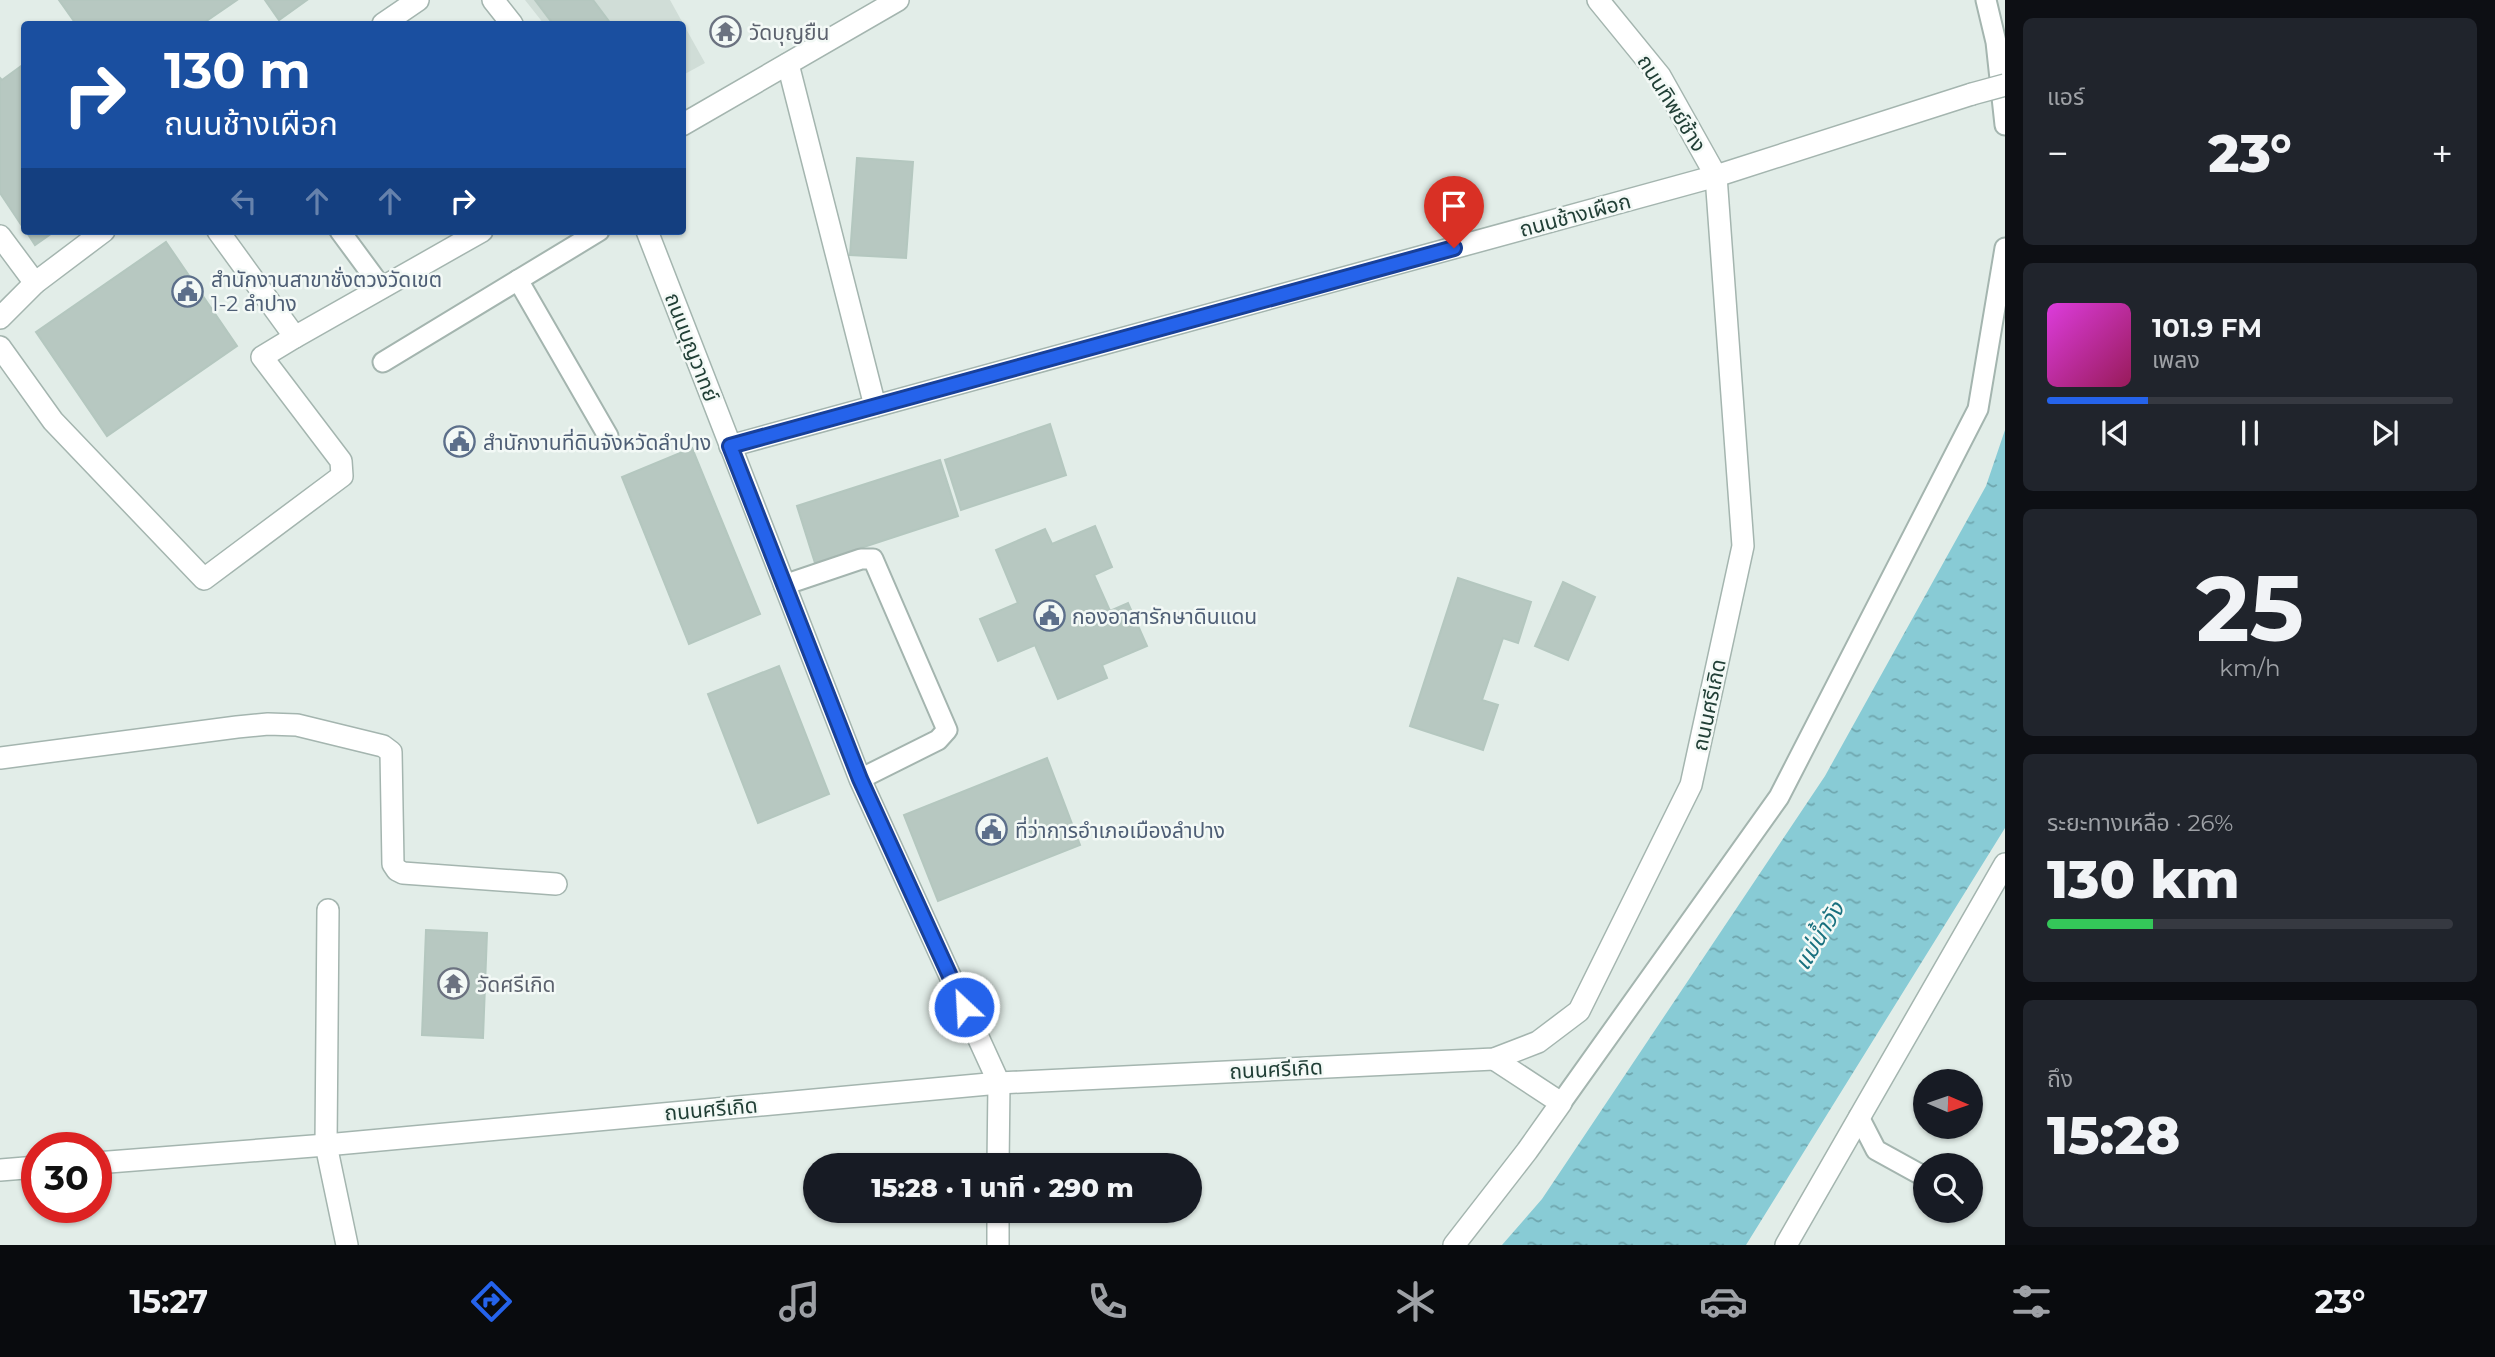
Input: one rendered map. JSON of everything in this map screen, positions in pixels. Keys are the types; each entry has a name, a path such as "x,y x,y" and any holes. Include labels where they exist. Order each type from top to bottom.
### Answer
{"street":[{"path":"387,21 418,0"},
{"path":"493,0 510,21"},
{"path":"686,123 898,0"},
{"name":"ถนนทิพย์ช้าง","path":"1598,0 1660,76 1716,176"},
{"path":"788,64 875,406"},
{"name":"ถนนช้างเผือก","path":"730,446 1716,176 2005,85"},
{"name":"ถนนศรีเกิด","path":"112,1162 326,1145 999,1083 1494,1059 1538,1042 1579,1011 1691,785 1743,546 1716,176"},
{"path":"0,318 35,283 99,235"},
{"path":"221,235 295,337"},
{"path":"0,347 53,421 204,579 342,476 341,461 262,357 475,235"},
{"name":"ถนนบุญวาทย์","path":"649,235 860,779 999,1083 998,1153"},
{"path":"0,236 35,283"},
{"path":"0,758 237,727 297,725 383,746 391,752 393,864 397,870 403,873 556,884"},
{"path":"1786,1245 2005,864"},
{"path":"328,910 326,1145 347,1245"},
{"path":"1454,1245 1528,1151 1561,1103 1494,1059"},
{"path":"0,1170 21,1168"},
{"path":"998,1223 998,1245"}],"lane":[{"path":"1986,0 1996,42 2005,125"},
{"path":"343,235 382,288"},
{"path":"383,362 592,235"},
{"path":"1561,1103 1779,797 1978,409 2005,248"},
{"path":"518,280 608,436"},
{"path":"784,585 861,559 873,559 947,730 938,740 860,779"},
{"path":"1859,1117 1876,1150 1913,1170"}],"shaded area":[{"path":"525,0 670,0 682,21 542,21"},
{"path":"686,29 705,63 686,73"}],"water":[{"name":"แม่น้ำวัง","path":"2005,430 2005,828 1746,1245 1502,1245 1542,1199 1825,776 1986,486"}],"building":[{"path":"59,0 237,0 206,21 74,21"},
{"path":"265,0 307,0 279,20"},
{"path":"535,0 593,0 609,21 551,21"},
{"path":"21,66 21,224 0,193 0,78 2,80"},
{"path":"857,158 913,162 906,258 850,255"},
{"path":"29,235 49,235 35,245"},
{"path":"166,242 237,346 107,436 36,332"},
{"path":"1050,424 1066,475 961,510 945,460"},
{"path":"692,448 760,614 689,644 622,477"},
{"path":"940,460 958,516 815,563 797,506"},
{"path":"1095,526 1112,567 1094,575 1110,611 1128,603 1147,646 1102,665 1107,678 1058,699 1035,645 998,661 980,619 1018,603 996,550 1045,529 1052,544"},
{"path":"1458,578 1531,602 1518,643 1503,638 1482,700 1498,705 1483,750 1410,726"},
{"path":"1563,582 1595,597 1568,660 1535,646"},
{"path":"779,666 829,794 758,823 708,694"},
{"name":"ที่ว่าการอำเภอเมืองลำปาง","path":"1047,758 1080,845 938,901 904,815"},
{"name":"วัดศรีเกิด","path":"426,930 487,933 483,1038 422,1035"}],"place":[{"name":"วัดบุญยืน","path":"726,32"},
{"name":"สำนักงานสาขาชั่งตวงวัดเขต 1-2 ลำปาง","path":"188,291"},
{"name":"สำนักงานที่ดินจังหวัดลำปาง","path":"460,442"},
{"name":"กองอาสารักษาดินแดน","path":"1049,616"},
{"name":"ที่ว่าการอำเภอเมืองลำปาง","path":"992,830"},
{"name":"วัดศรีเกิด","path":"454,984"}],"route":[{"path":"964,1007 860,779 730,446 1454,248"}]}
